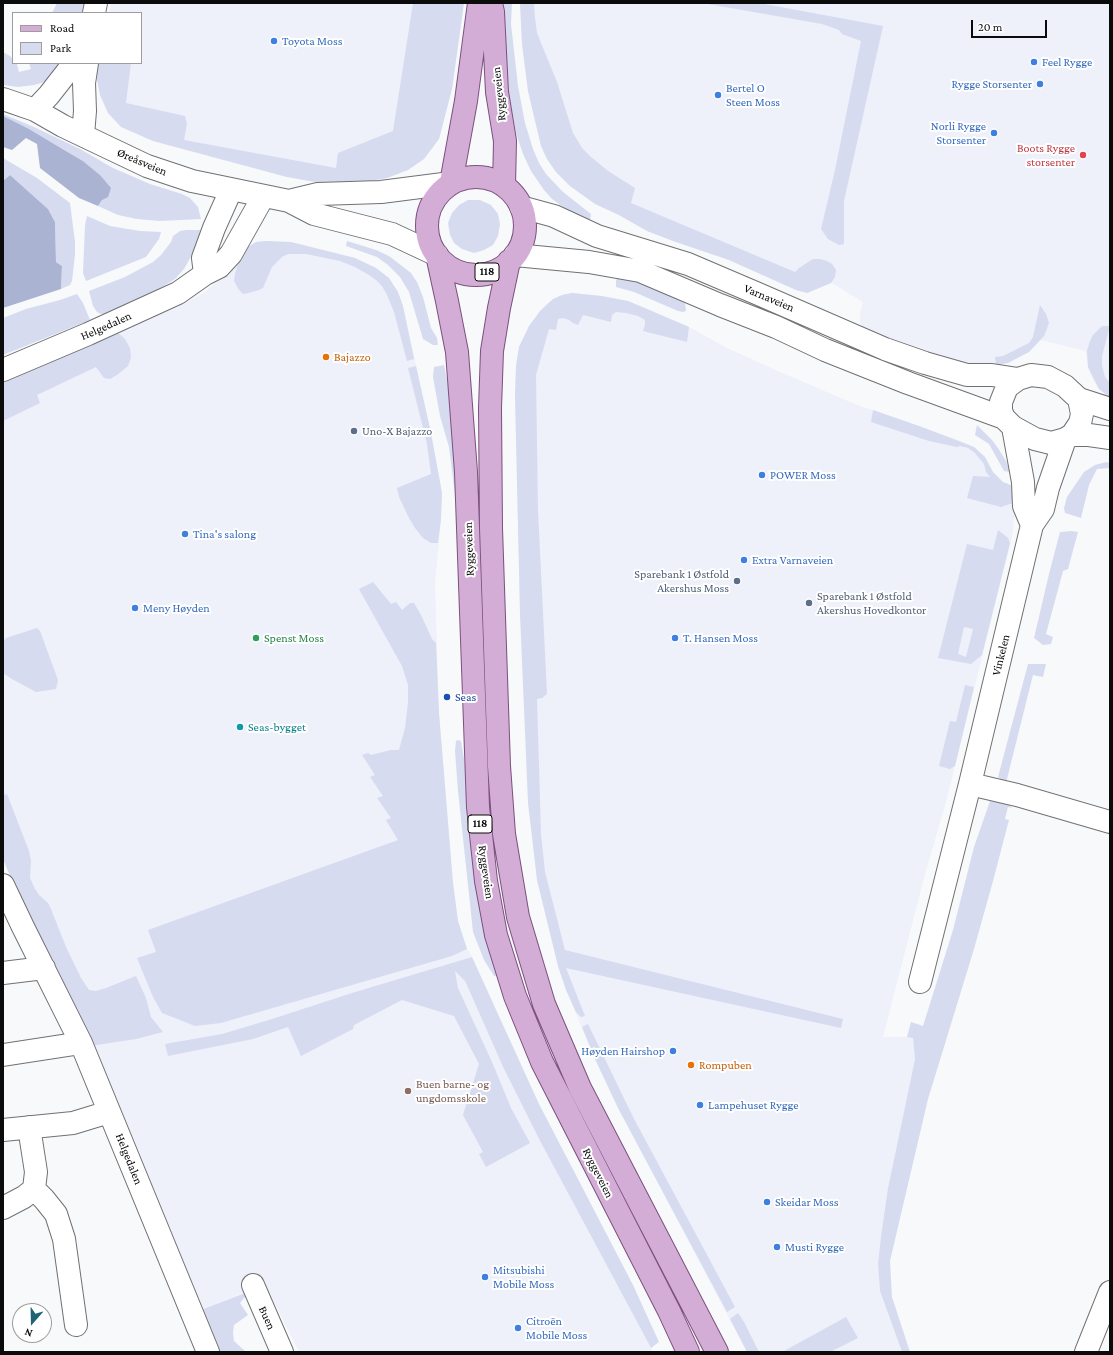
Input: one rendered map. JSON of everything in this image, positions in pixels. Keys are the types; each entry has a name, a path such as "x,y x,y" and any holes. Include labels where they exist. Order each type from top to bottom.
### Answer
{"main road":[{"path":"451,183 466,101 479,3"},
{"name":"Ryggeveien","path":"491,3 493,12 497,92 505,141 504,186"},
{"name":"118","path":"478,177 492,179 504,186 514,195 521,207 524,219 524,232 521,244 512,258 496,270 480,274 464,273 449,266 437,255 429,240 426,224 430,208 438,194 451,183 464,178 478,177"},
{"name":"Ryggeveien","path":"437,255 457,352 466,472 478,807 486,881 496,935 515,996 542,1062 688,1352"},
{"name":"Ryggeveien","path":"512,258 499,308 492,351 490,408 491,528 499,766 504,834 518,916 544,1004 580,1088 717,1352"}],"street":[{"path":"35,110 73,64"},
{"path":"83,135 86,64"},
{"name":"Øreåsveien","path":"3,99 35,110 147,166 192,181 289,201 314,214 392,234 437,255"},
{"name":"Øreåsveien","path":"289,201 318,194 382,192 451,183"},
{"path":"205,274 203,258 210,237 231,190"},
{"name":"Helgedalen","path":"3,370 178,293 205,274 219,267 231,254 263,196"},
{"name":"Varnaveien","path":"521,207 554,216 597,236 688,264 885,349 925,363 967,375 992,375 1018,379 1031,376 1048,377 1065,386 1079,399 1110,409"},
{"name":"Varnaveien","path":"512,258 589,262 640,271 776,327 825,350 1008,422 1035,439 1052,443 1069,437 1089,435 1110,438"},
{"path":"1018,379 1007,387 1001,402 1001,411 1008,422 1023,482 1024,506 1032,525"},
{"path":"1069,437 1080,423 1082,414 1079,399"},
{"name":"Vinkelen","path":"920,982 970,784 1032,525 1043,509 1048,488 1069,437"},
{"path":"970,784 1017,795 1110,822"},
{"name":"Helgedalen","path":"3,884 81,1042 208,1352"},
{"path":"3,973 44,968"},
{"path":"3,1055 81,1042"},
{"path":"3,1130 73,1124 109,1112"},
{"path":"3,1208 24,1197 34,1189 36,1172 29,1127"},
{"path":"34,1189 44,1198 56,1214 64,1239 76,1325"},
{"name":"Buen","path":"253,1285 282,1352"},
{"path":"1086,1352 1107,1307"}],"shaded area":[{"path":"111,3 464,3 452,89 439,139 424,159 408,170 387,178 287,177 153,141 121,127 108,113 100,95 97,64 142,64 142,12 109,12"},
{"path":"520,3 1110,3 1110,398 1099,389 1092,378 1088,367 1086,351 1041,340 1029,352 1008,363 996,365 969,364 899,346 864,330 860,322 860,313 863,302 832,283 807,293 796,290 729,260 647,231 619,215 595,204 570,186 556,172 547,159 541,146 528,91 522,44"},
{"path":"3,116 27,128 83,161 100,175 111,188 108,197 102,200 98,206 79,198 40,168 37,144 26,138 12,150 3,147"},
{"path":"10,175 48,209 55,222 56,262 62,266 61,289 3,308 3,181"},
{"path":"256,242 291,242 355,258 376,268 389,278 398,292 403,306 431,433 442,493 435,583 439,713 453,883 458,921 467,949 472,957 452,963 457,973 465,981 504,1069 539,1139 653,1352 299,1352 265,1284 198,1311 3,859 3,382 178,307 205,292 231,269 248,247"},
{"path":"572,293 617,299 639,305 689,327 727,348 857,405 974,447 985,457 993,472 1003,482 1013,486 1016,502 1012,537 946,802 925,874 883,1037 913,1037 915,1059 888,1188 878,1264 880,1291 902,1352 747,1352 618,1108 595,1059 566,990 558,966 537,880 520,614 515,395 516,366 519,347 529,326 545,306 553,299"}],"green space":[{"path":"57,3 85,3 82,12 52,12"},
{"path":"413,3 464,3 452,89 439,139 424,159 408,170 387,178 356,184 331,185 287,177 153,141 121,127 108,113 100,95 96,75 97,64 131,64 126,103 185,116 187,124 184,140 336,168 338,153 393,131"},
{"path":"503,3 512,3 511,24 518,86 525,123 533,149 546,174 563,192 591,214 590,221 569,211 552,199 531,171 523,154 516,133 506,76 502,24"},
{"path":"520,3 534,3 537,33 557,82 573,133 582,148 591,157 608,171 635,188 631,203 795,272 813,259 827,261 832,264 836,270 835,277 831,283 807,293 796,290 729,260 647,231 619,215 595,204 570,186 556,172 547,159 541,146 528,91 522,44"},
{"path":"702,3 759,3 883,26 844,201 844,244 839,245 828,239 821,229 835,170 861,41 842,34 839,30 822,24"},
{"path":"3,52 12,58 12,64 17,64 19,72 31,69 29,64 61,64 45,82 18,87 3,85"},
{"path":"3,114 80,149 113,168 150,184 190,198 198,207 201,219 160,221 137,219 118,215 98,206 102,200 100,175 83,161 3,116"},
{"path":"3,158 37,178 70,203 75,254 72,281 70,285 61,289 62,266 56,262 55,222 48,209 10,175 3,181"},
{"path":"468,200 480,200 491,205 498,214 500,224 498,236 493,245 474,253 462,249 454,243 450,235 448,223 452,213 459,205"},
{"path":"87,216 110,226 140,231 161,232 159,239 146,257 86,281 83,273 85,225"},
{"path":"201,230 193,253 184,269 175,279 146,297 116,311 103,315 97,312 93,306 89,291 125,277 153,262 161,255 171,242 173,236 180,231"},
{"path":"347,241 376,250 389,256 411,273 417,282 423,297 431,328 437,338 438,345 433,345 423,339 409,292 400,277 377,257 346,246"},
{"path":"256,242 291,242 355,258 376,268 389,278 398,292 403,306 414,359 407,361 394,312 382,286 369,275 340,261 306,254 288,254 282,257 272,267 263,288 243,294 234,281 238,264 248,247"},
{"path":"618,278 637,280 685,303 686,311 678,311 634,292 616,287 616,280"},
{"path":"572,293 602,296 628,301 689,327 687,342 643,331 645,320 638,316 626,313 616,312 612,315 611,322 583,315 578,325 563,318 558,319 556,330 549,329 536,375 538,511 547,694 542,698 537,699 541,834 545,872 565,950 843,1019 841,1028 566,968 585,1016 581,1017 576,1012 566,990 558,966 537,880 528,803 520,614 515,395 516,366 519,347 529,326 540,311 553,299"},
{"path":"77,294 83,303 90,320 3,355 3,318 26,309"},
{"path":"1040,305 1046,314 1049,323 1044,336 1029,352 1008,363 996,365 995,357 1003,356 1029,343 1033,337"},
{"path":"1102,326 1110,326 1102,356 1102,366 1105,377 1110,383 1110,398 1099,389 1088,367 1087,351 1090,341 1093,335"},
{"path":"117,332 125,339 130,348 131,358 128,366 117,375 110,379 104,378 96,367 37,395 40,403 3,421 3,382 30,371 83,345"},
{"path":"444,365 454,417 459,494 455,495 449,447 440,416 433,377 434,367"},
{"path":"416,366 431,433 442,493 438,543 431,543 423,538 415,528 399,497 397,488 431,474 427,444 408,368"},
{"path":"873,410 974,447 985,457 993,472 1003,482 1013,486 1016,502 1001,507 967,498 973,476 990,477 986,472 984,464 975,453 968,448 929,441 871,422"},
{"path":"977,425 998,448 1006,461 1010,472 1004,471 989,444 975,435"},
{"path":"1106,462 1110,463 1110,468 1097,469 1089,485 1081,518 1065,513 1064,508 1067,497 1084,472 1095,465"},
{"path":"998,530 1008,538 1010,543 982,655 971,664 938,658 967,544 993,550","holes":["964,627 973,629 966,657 958,654"]},
{"path":"1060,532 1078,532 1068,569 1063,571 1046,634 1053,637 1051,644 1043,645 1034,638 1049,574"},
{"path":"373,582 391,604 396,602 402,610 410,603 414,603 432,639 436,643 439,713 453,883 458,921 467,949 452,956 221,1023 195,1026 162,1013 153,997 137,958 156,952 148,930 398,840 386,820 391,818 377,798 383,796 370,777 375,775 362,755 368,753 371,755 391,750 399,750 405,728 408,702 408,685 402,666 359,589"},
{"path":"37,628 40,631 58,680 56,689 36,692 3,673 3,642 6,638"},
{"path":"1028,664 1046,664 1043,677 1033,675 1006,783 998,777"},
{"path":"965,685 974,687 955,766 950,769 939,766 950,721 956,722"},
{"path":"456,741 461,741 500,976 494,976 484,960 473,932 458,791 455,751"},
{"path":"7,794 29,851 31,861 30,878 39,895 48,903 66,947 81,978 89,990 96,991 136,976 146,998 151,1017 163,1032 136,1039 90,1046 19,897 3,859 3,795"},
{"path":"990,801 1008,804 1012,808 1008,807 1005,819 1009,820 993,881 974,949 928,1099 890,1261 892,1297 910,1352 902,1352 880,1291 878,1264 888,1188 915,1059 913,1038 907,1037 911,1022 923,1026 953,930 974,847"},
{"path":"472,957 539,1104 633,1285 659,1342 651,1348 539,1139 504,1069 465,981 455,971 458,988 492,1062 511,1108 530,1143 486,1167 479,1154 483,1152 463,1115 479,1064 454,1016 402,1000 354,1025 353,1029 301,1056 288,1027 253,1039 168,1056 165,1044 222,1034"},
{"path":"588,1024 633,1117 735,1307 727,1312 618,1108 582,1027"},
{"path":"245,1293 245,1297 240,1303 248,1315 234,1325 233,1333 234,1341 246,1352 215,1352 198,1311"},
{"path":"738,1313 759,1352 747,1352 730,1319"},
{"path":"846,1317 858,1338 830,1352 784,1351"}],"place":[{"name":"Toyota Moss","path":"274,41"},
{"name":"Feel Rygge","path":"1034,62"},
{"name":"Rygge Storsenter","path":"1040,84"},
{"name":"Bertel O Steen Moss","path":"718,95"},
{"name":"Norli Rygge Storsenter","path":"994,133"},
{"name":"Boots Rygge storsenter","path":"1083,155"},
{"name":"Bajazzo","path":"326,357"},
{"name":"Uno-X Bajazzo","path":"354,431"},
{"name":"POWER Moss","path":"762,475"},
{"name":"Tina's salong","path":"185,534"},
{"name":"Extra Varnaveien","path":"744,560"},
{"name":"Sparebank 1 Østfold Akershus Moss","path":"737,581"},
{"name":"Sparebank 1 Østfold Akershus Hovedkontor","path":"809,603"},
{"name":"Meny Høyden","path":"135,608"},
{"name":"Spenst Moss","path":"256,638"},
{"name":"T. Hansen Moss","path":"675,638"},
{"name":"Seas","path":"447,697"},
{"name":"Seas-bygget","path":"240,727"},
{"name":"Høyden Hairshop","path":"673,1051"},
{"name":"Rompuben","path":"691,1065"},
{"name":"Buen barne- og ungdomsskole","path":"408,1091"},
{"name":"Lampehuset Rygge","path":"700,1105"},
{"name":"Skeidar Moss","path":"767,1202"},
{"name":"Musti Rygge","path":"777,1247"},
{"name":"Mitsubishi Mobile Moss","path":"485,1277"},
{"name":"Citroën Mobile Moss","path":"518,1328"}]}
